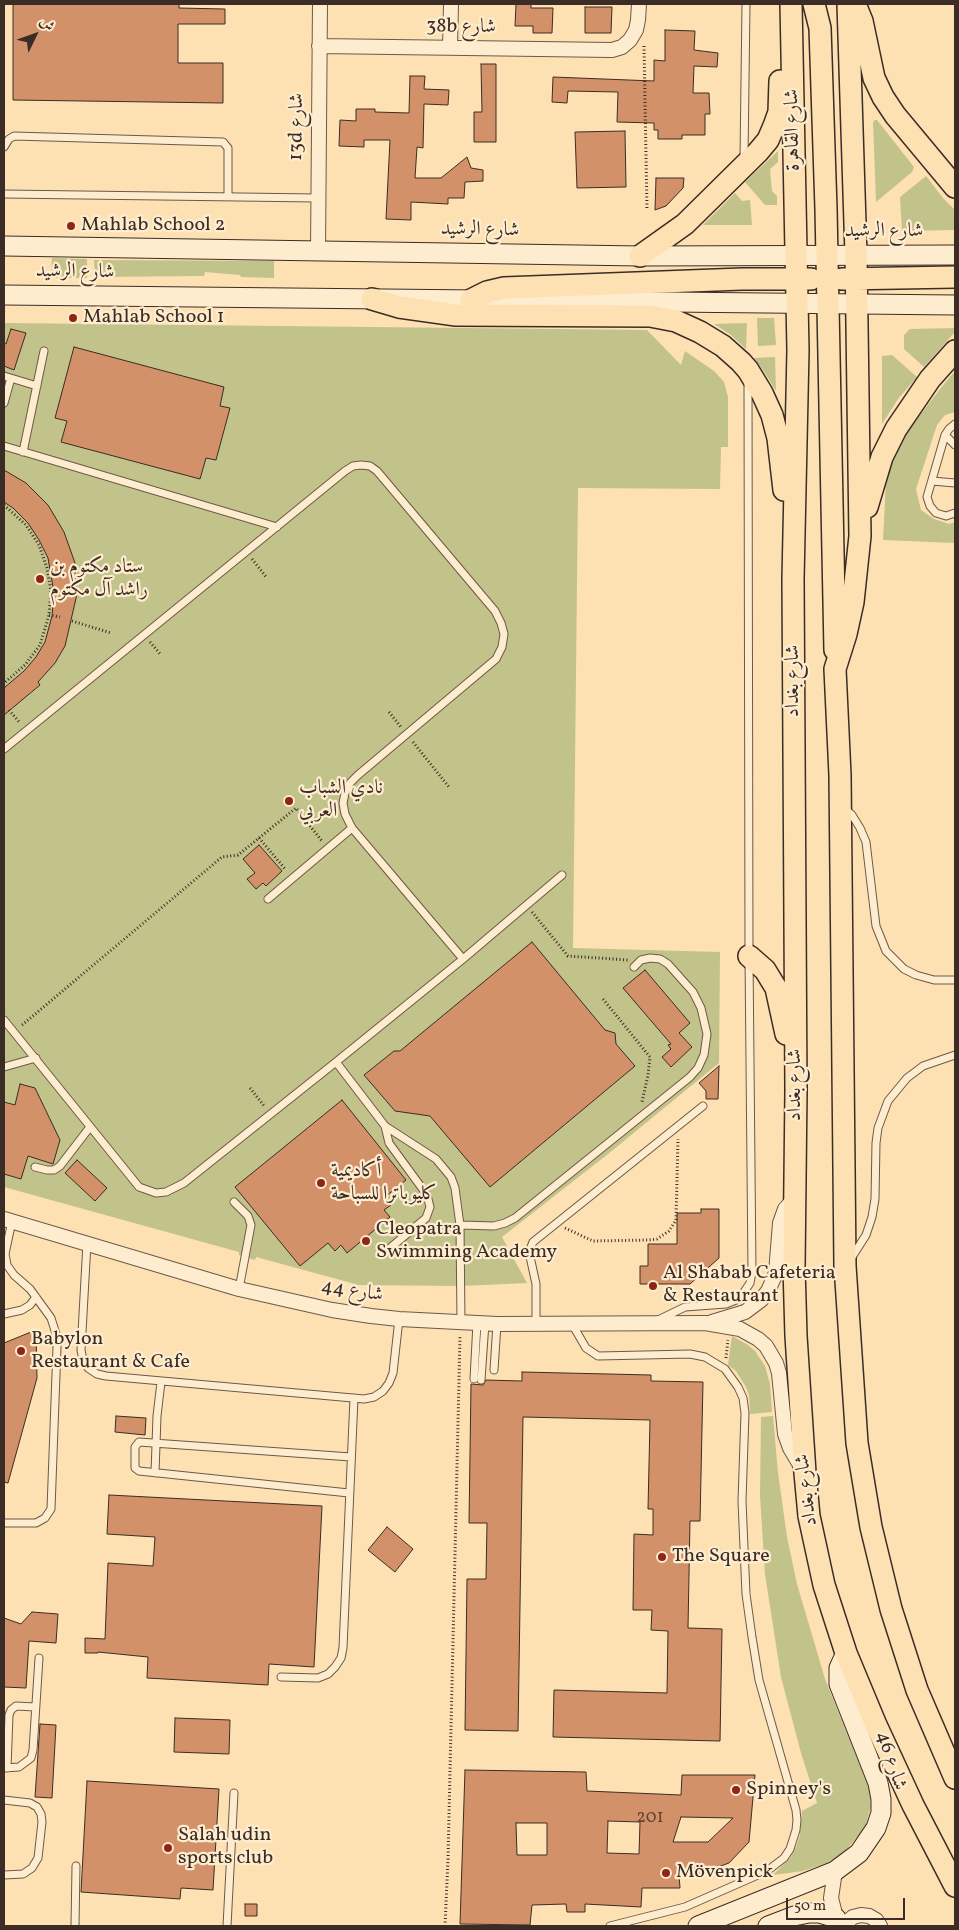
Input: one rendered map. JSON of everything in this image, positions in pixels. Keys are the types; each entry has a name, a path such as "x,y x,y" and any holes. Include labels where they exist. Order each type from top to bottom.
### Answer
{"main road":[{"path":"640,256 684,224 768,140 779,112 780,4"},
{"name":"شارع القاهرة","path":"791,4 797,255"},
{"path":"814,4 820,28 835,669"},
{"path":"848,4 856,255"},
{"path":"856,4 862,21 874,78 883,97 895,115 955,187"},
{"name":"شارع الرشيد","path":"4,246 640,256 955,254"},
{"name":"شارع بغداد","path":"797,255 798,350 793,579 796,1090 794,1199 796,1336 809,1516 824,1585 846,1653 876,1726 913,1805 955,1886"},
{"name":"شارع بغداد","path":"856,255 860,536 853,602 846,634 835,669 840,804 845,1266 857,1443 871,1527 891,1609 917,1690 955,1778"},
{"path":"471,300 487,292 504,288 955,276"},
{"name":"شارع الرشيد","path":"4,295 955,305"},
{"path":"372,299 399,307 456,315 650,316 676,322 700,332 723,346 748,370 769,408 778,438 793,579"},
{"path":"860,536 872,486 882,456 896,429 930,379 955,351"},
{"path":"749,956 765,970 776,988 796,1090"},
{"name":"شارع 46","path":"698,1926 835,1871 848,1863 868,1841 876,1828 881,1798 878,1784 839,1684 839,1668 846,1653"},
{"path":"768,1926 794,1916 809,1913 820,1913 841,1923"}],"street":[{"name":"13d شارع","path":"318,251 320,4"},
{"path":"450,48 451,4"},
{"path":"638,4 638,20"},
{"name":"38b شارع","path":"319,46 601,51 612,50 626,43 636,30 638,20"},
{"name":"شارع 44","path":"705,1324 745,1312 761,1300 768,1291 776,1273 780,1223 785,1209 794,1199"},
{"name":"شارع 44","path":"8,1220 87,1242 239,1289 332,1310 398,1319 486,1323 571,1324 653,1322 705,1324 729,1327 750,1333 766,1346 772,1354 779,1373 785,1434 796,1461 805,1473"},
{"path":"835,1871 831,1898 841,1923 854,1916 861,1915 869,1916 876,1920 880,1926"}],"lane":[{"path":"744,166 746,4"},
{"path":"4,147 9,138 14,136 223,142 227,144 228,148 228,197"},
{"path":"4,194 317,198"},
{"path":"23,452 44,351"},
{"path":"653,1322 685,1307 731,1302 744,1292 750,1283 752,1272 749,956 748,370"},
{"path":"4,403 7,377 37,386"},
{"path":"955,424 945,435 927,497 930,506 936,513 946,516 955,513"},
{"path":"945,435 955,445"},
{"path":"4,446 277,527"},
{"path":"4,749 345,471 352,466 370,466 377,471 495,611 502,623 504,634 502,647 496,659 358,775 347,788 343,804 345,814 352,828 463,959"},
{"path":"932,481 955,483"},
{"path":"840,804 852,815 866,842 876,926 879,939 886,951 904,969 916,975 934,980 955,980"},
{"path":"268,899 352,828"},
{"path":"4,1020 139,1187 156,1193 166,1192 184,1183 336,1062 463,959 562,875"},
{"path":"460,1225 494,1226 505,1224 515,1218 690,1077 698,1068 704,1055 707,1034 697,999 675,970 660,959 650,958 641,960 634,967"},
{"path":"845,1266 861,1243 872,1217 875,1199 877,1135 882,1114 888,1101 907,1078 923,1066 955,1055"},
{"path":"4,1067 36,1058"},
{"path":"336,1062 385,1126 436,1159 444,1168 455,1188 460,1225 461,1322"},
{"path":"536,1324 536,1284 529,1252 533,1242 703,1106"},
{"path":"384,1253 426,1218 430,1207 427,1195 389,1143 385,1126"},
{"path":"35,1167 54,1170 60,1166 90,1127"},
{"path":"234,1202 248,1216 251,1225 239,1289"},
{"path":"4,1523 36,1523 45,1518 52,1504 57,1337 51,1318 36,1297 7,1265 5,1254 8,1220"},
{"path":"87,1242 81,1350 83,1360 92,1371 106,1376 364,1399 374,1397 390,1383 393,1372 398,1319"},
{"path":"4,1314 22,1310 30,1305 36,1297"},
{"path":"486,1323 494,1370"},
{"path":"477,1380 486,1323"},
{"path":"571,1324 586,1348 598,1356 690,1354 705,1357 724,1369 738,1387 743,1398 745,1413 742,1501 746,1594 752,1638 759,1680 796,1810 796,1830 792,1844 784,1858 767,1871 685,1908 610,1926"},
{"path":"155,1473 161,1382"},
{"path":"280,1677 318,1678 328,1674 341,1658 354,1398"},
{"path":"350,1493 155,1473 136,1469 135,1447 139,1442 351,1456"},
{"path":"35,1707 16,1706 9,1715 5,1768 19,1767 31,1758 39,1658"},
{"path":"227,1926 234,1794"},
{"path":"4,1800 30,1803 41,1814 42,1822 38,1858 32,1868 23,1874 4,1875"},
{"path":"75,1926 76,1866"}],"path":[{"path":"638,20 643,40 645,65 648,210"},
{"path":"4,505 26,525 39,545 47,568 51,591 49,615 40,645 25,665 4,683"},
{"path":"246,552 267,578"},
{"path":"49,615 60,618"},
{"path":"72,621 111,632"},
{"path":"144,635 161,655"},
{"path":"10,710 27,731"},
{"path":"389,712 448,787"},
{"path":"14,1032 222,857 238,855 296,808 328,848"},
{"path":"259,838 293,878"},
{"path":"526,906 568,956 641,960"},
{"path":"603,999 650,1057 648,1075 637,1119"},
{"path":"250,1088 271,1114"},
{"path":"556,1223 592,1241 657,1239 669,1231 676,1220 679,1126"},
{"path":"444,1926 448,1859 461,1322"},
{"path":"724,1369 729,1327"}],"green space":[{"path":"877,120 914,167 912,172 876,202 873,122"},
{"path":"778,151 778,162 770,169 772,191 777,196 777,205 765,205 745,182"},
{"path":"926,176 955,210 955,230 902,231 900,197"},
{"path":"735,193 742,201 750,200 752,225 703,225"},
{"path":"52,258 87,259 87,278 51,278"},
{"path":"94,260 274,261 274,278 241,277 240,275 205,272 204,276 95,277"},
{"path":"757,318 774,318 776,345 758,346"},
{"name":"نادي الشباب العربي","path":"4,323 647,330 681,365 685,351 714,371 724,382 728,397 728,447 721,447 720,489 578,488 573,948 720,952 719,1063 608,1154 502,1237 527,1283 461,1286 359,1285 256,1257 255,1260 239,1255 239,1252 4,1187"},
{"path":"747,323 746,349 731,335 714,324"},
{"path":"955,328 955,332 924,367 904,349 904,335 910,329"},
{"path":"892,355 917,377 898,399 882,424 882,356"},
{"path":"775,357 776,391 754,358"},
{"path":"955,371 955,412 945,415 937,425 916,489 921,510 934,519 949,524 955,522 955,543 883,540 886,481 897,445"},
{"path":"732,1336 755,1351 765,1366 770,1384 772,1412 750,1414 749,1395 746,1387 736,1371 728,1365"},
{"path":"773,1416 778,1473 787,1537 797,1584 825,1679 869,1787 871,1807 866,1824 861,1832 846,1850 837,1857 827,1863 803,1871 773,1875 790,1858 796,1847 800,1835 802,1811 817,1803 801,1753 781,1677 765,1574 760,1496 761,1417"}],"building":[{"path":"13,4 179,4 179,8 225,9 225,24 178,24 178,63 223,63 223,103 13,100"},
{"path":"516,4 531,4 531,8 553,8 552,33 533,33 533,26 515,26"},
{"path":"585,7 612,7 611,33 585,33"},
{"path":"665,30 695,31 694,50 718,53 717,67 694,66 693,93 709,93 710,114 705,114 705,135 682,135 682,139 658,139 658,130 654,130 654,123 617,122 618,92 568,91 567,103 552,102 553,77 654,81 654,60 665,61"},
{"path":"481,64 496,64 496,142 474,142 474,112 482,112"},
{"path":"410,76 425,76 424,89 449,90 448,105 424,104 423,148 417,147 415,178 441,178 467,157 471,168 483,170 483,181 465,182 464,198 448,198 448,204 411,202 411,220 386,219 390,140 364,140 364,147 339,146 340,120 356,121 356,109 375,109 375,112 409,113"},
{"path":"625,131 626,187 577,188 575,132"},
{"path":"656,178 684,178 683,188 666,206 655,210"},
{"path":"11,329 26,333 14,370 4,366 4,343 6,344"},
{"path":"74,347 224,387 220,406 230,408 216,460 206,458 200,479 61,442 67,421 55,418"},
{"path":"4,470 26,483 48,505 64,532 75,563 77,594 65,646 55,663 38,682 40,685 4,715 4,688 24,671 36,657 45,642 52,616 54,593 48,558 39,540 28,523 4,502"},
{"path":"259,845 282,871 266,886 263,883 256,889 247,879 255,873 243,859"},
{"path":"532,942 605,1030 615,1033 616,1044 635,1066 490,1187 430,1116 395,1111 364,1075 394,1051 400,1051"},
{"path":"645,970 690,1023 679,1033 692,1047 671,1067 662,1057 671,1049 668,1045 671,1044 623,988"},
{"path":"719,1066 718,1099 706,1099 706,1091 699,1083"},
{"path":"20,1084 35,1088 60,1140 53,1164 28,1156 21,1179 4,1174 4,1102 15,1105"},
{"name":"أكاديمية كليوباترا للسباحة","path":"342,1100 406,1180 385,1197 391,1205 384,1210 390,1217 347,1253 341,1245 335,1251 328,1243 300,1266 235,1187"},
{"path":"77,1160 107,1188 95,1201 65,1173"},
{"path":"701,1209 719,1209 719,1258 690,1284 640,1284 640,1266 648,1266 648,1244 677,1244 677,1213 701,1213"},
{"path":"36,1330 37,1378 8,1483 4,1482 4,1343"},
{"name":"The Square","path":"522,1372 651,1375 651,1381 703,1382 700,1521 690,1521 688,1628 722,1629 720,1741 553,1737 554,1690 667,1693 668,1631 651,1630 652,1610 633,1610 634,1534 653,1535 653,1509 648,1509 650,1420 523,1417 518,1731 465,1730 467,1579 486,1579 487,1523 469,1523 471,1384 483,1385 486,1380 522,1381"},
{"path":"116,1416 146,1418 145,1435 115,1432"},
{"path":"109,1495 322,1506 314,1667 269,1664 268,1685 147,1678 148,1657 98,1652 85,1653 85,1638 105,1639 108,1563 153,1566 155,1537 107,1534"},
{"path":"387,1527 413,1549 395,1572 368,1550"},
{"path":"32,1612 58,1614 56,1643 29,1641 26,1688 4,1687 4,1618 21,1624"},
{"path":"175,1718 230,1720 229,1754 174,1752"},
{"path":"40,1724 56,1725 52,1798 35,1797"},
{"path":"465,1770 586,1772 587,1791 681,1795 682,1775 755,1775 749,1842 729,1863 701,1873 679,1875 680,1888 642,1888 641,1907 585,1904 585,1912 567,1912 566,1904 532,1905 530,1925 460,1924","holes":["681,1817 733,1818 708,1842 673,1842","608,1821 640,1822 639,1854 607,1853","516,1823 547,1823 547,1855 517,1855"]},
{"path":"87,1781 219,1789 213,1890 181,1888 180,1899 81,1892"},
{"path":"245,1904 257,1904 257,1916 245,1916"}],"place":[{"name":"Mahlab School 2","path":"71,226"},
{"name":"Mahlab School 1","path":"73,318"},
{"name":"ستاد مكتوم بن راشد آل مكتوم","path":"40,579"},
{"name":"نادي الشباب العربي","path":"289,801"},
{"name":"أكاديمية كليوباترا للسباحة","path":"321,1183"},
{"name":"Cleopatra Swimming Academy","path":"366,1241"},
{"name":"Al Shabab Cafeteria & Restaurant","path":"653,1286"},
{"name":"Babylon Restaurant & Cafe","path":"21,1351"},
{"name":"The Square","path":"662,1557"},
{"name":"Spinney's","path":"736,1790"},
{"name":"Salah udin sports club","path":"168,1848"},
{"name":"Mövenpick","path":"666,1873"}]}
